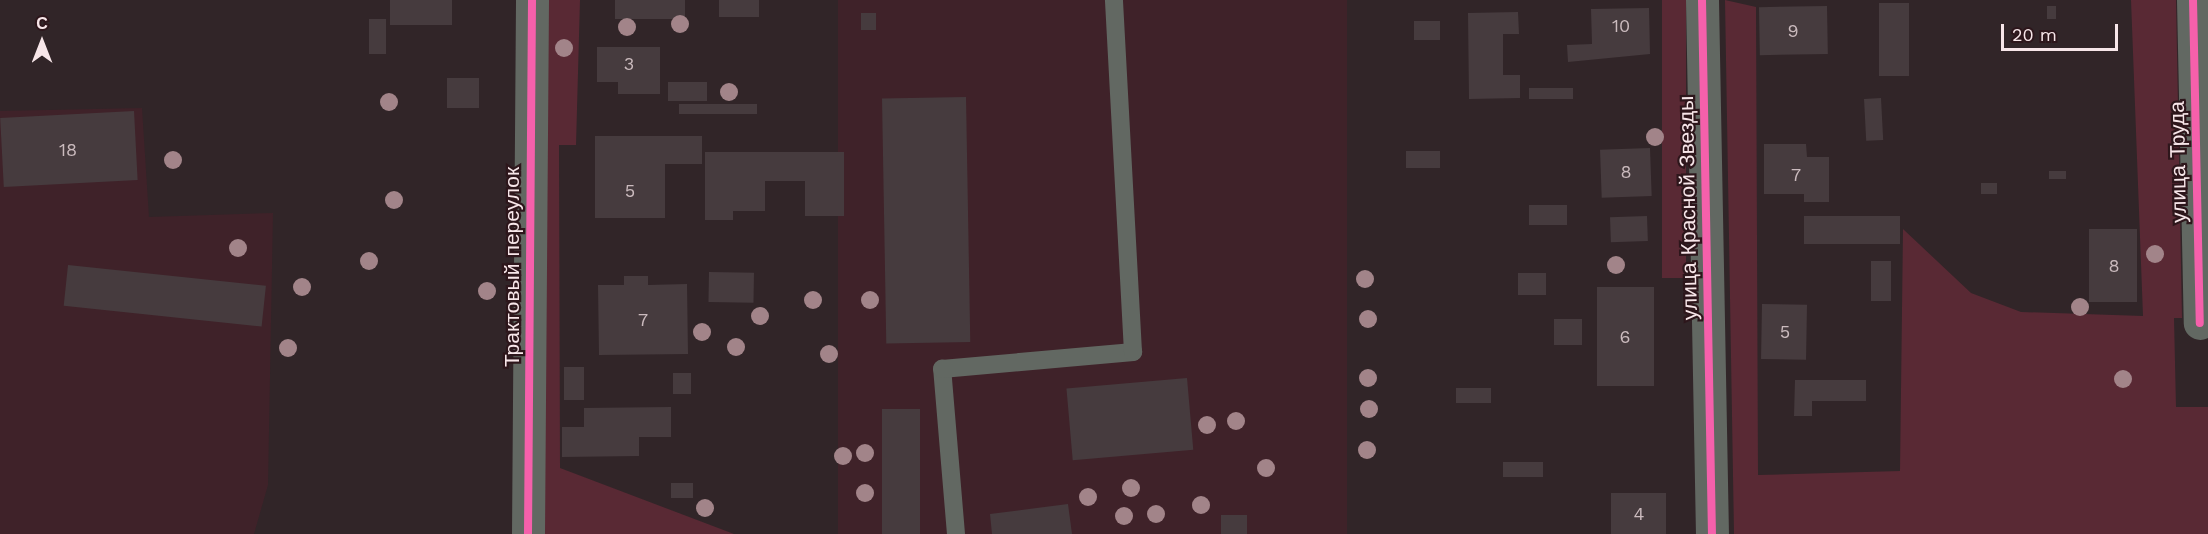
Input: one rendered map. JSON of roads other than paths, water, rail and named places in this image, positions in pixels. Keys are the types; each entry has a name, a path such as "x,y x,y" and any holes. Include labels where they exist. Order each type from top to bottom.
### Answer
{"street":[{"name":"Трактовый переулок","path":"528,534 532,0"},
{"name":"улица Красной Звезды","path":"1702,0 1712,534"},
{"name":"улица Труда","path":"2193,0 2200,322"}],"lane":[{"path":"956,534 942,369 1133,352 1114,0"}]}
